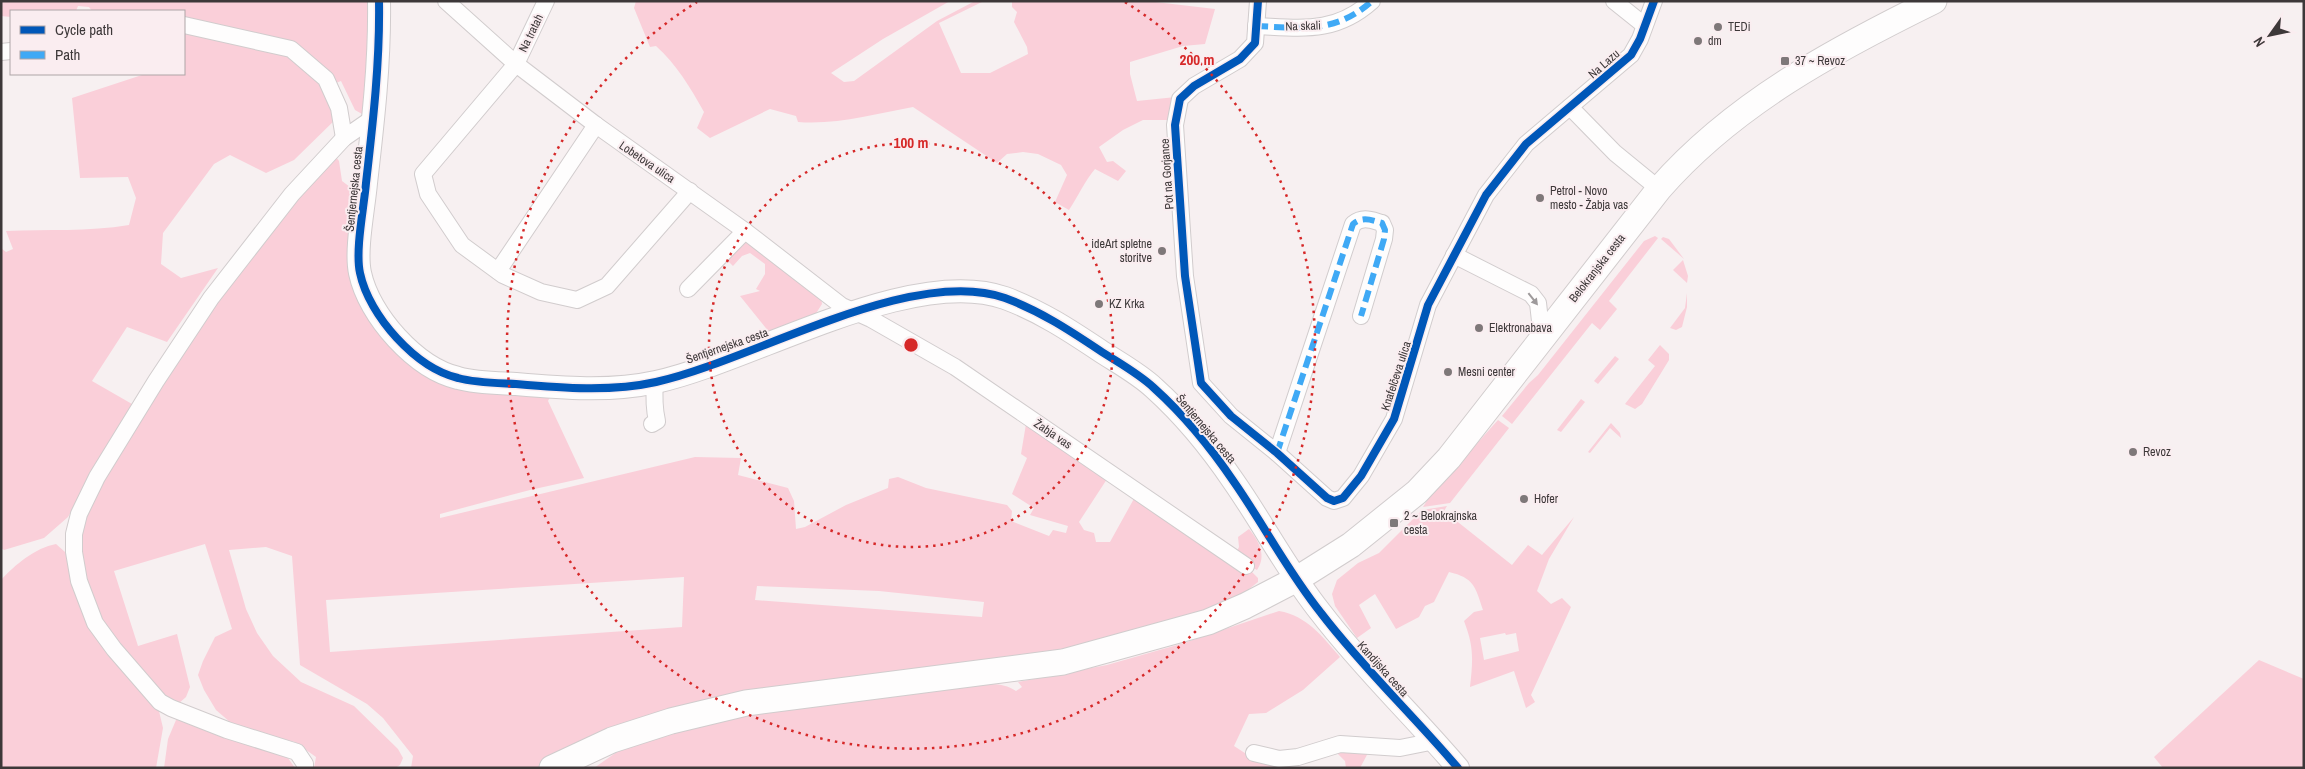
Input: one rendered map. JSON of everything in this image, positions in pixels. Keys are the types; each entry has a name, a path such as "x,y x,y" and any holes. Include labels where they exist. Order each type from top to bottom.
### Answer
{"main road":[{"name":"Šentjernejska cesta","path":"379,1 380,35 361,236 360,272 371,301 391,332 407,349 426,364 456,378 463,379 580,388 655,382 711,365 855,313 933,292 970,292 1001,297 1062,325 1151,385 1183,416 1233,480 1297,580"},
{"name":"Belokranjska cesta","path":"552,768 612,740 671,720 746,703 1063,662 1208,622 1297,580 1351,545 1417,492 1449,458 1659,189 1681,164 1727,124 1761,99 1907,8 1934,1"},
{"name":"Kandijska cesta","path":"1297,580 1319,611 1355,655 1435,740 1458,768"}],"street":[{"name":"Lobetova ulica","path":"446,1 516,64 596,125 745,231 842,306 855,313"},
{"name":"Na tratah","path":"498,271 462,245 428,194 423,174 516,64 546,1"},
{"name":"Pot na Gorjance","path":"1201,383 1185,276 1175,125 1180,99 1185,92 1240,59 1255,43 1258,1"},
{"name":"Na skali","path":"1256,26 1318,28 1341,22 1372,1"},
{"path":"1614,1 1644,25"},
{"name":"Na Lazu","path":"1570,107 1631,55 1654,1"},
{"path":"185,25 292,49 326,79 339,108 344,138"},
{"path":"1570,107 1615,153 1659,189"},
{"name":"Knafelčeva ulica","path":"1201,383 1231,416 1277,453 1326,498 1334,501 1343,498 1361,476 1394,419 1428,305 1486,195 1507,167 1536,134 1570,107"},
{"path":"305,768 305,764 297,752 227,730 160,702 114,649 95,623 79,581 74,552 74,534 79,514 97,477 156,381 211,298 292,194 344,138 373,118"},
{"path":"596,125 498,271 541,292 577,300 607,286 690,191"},
{"path":"1277,453 1353,224 1366,218 1382,223 1385,230 1361,316"},
{"path":"688,289 745,231"},
{"path":"1454,255 1531,294 1538,303 1542,339"},
{"name":"Žabja vas","path":"855,313 871,319 955,367 1246,566"},
{"path":"652,424 657,421 654,404 656,396 655,382"},
{"path":"1254,753 1279,759 1298,757 1340,744 1400,748 1435,740"}],"shaded area":[{"path":"1,1 372,1 368,110 362,114 355,110 341,81 328,86 339,116 294,160 266,173 230,155 214,164 163,233 161,264 181,278 218,268 167,342 127,327 92,381 132,404 68,517 44,538 4,550 1,548 1,248 6,252 13,249 6,231 83,229 129,225 136,198 128,177 80,178 72,98 142,75 185,75 185,10 91,10 89,7 78,6 76,10 10,10 10,17 1,16"},
{"path":"636,1 950,1 883,39 831,73 844,82 854,81 937,21 975,1 984,1 939,23 961,73 990,73 1028,54 1027,47 1014,22 1017,12 1012,7 1012,1 1147,1 1215,9 1205,44 1183,46 1130,62 1130,74 1137,101 1176,97 1173,120 1143,120 1123,130 1099,147 1107,162 1113,161 1126,171 1118,181 1095,169 1069,210 1055,202 1067,175 1061,165 1038,154 1023,152 1007,154 997,163 913,107 856,118 813,123 798,122 796,116 770,109 710,138 697,128 704,112 688,85 664,53 656,46 650,47 634,8"},
{"path":"336,157 339,161 342,181 354,190 356,207 353,248 395,349 550,397 548,401 584,478 440,514 440,518 695,457 741,458 738,475 788,488 794,501 796,529 805,527 846,505 888,488 889,479 898,477 926,488 1007,505 1012,511 1011,521 1049,536 1053,530 1066,533 1068,526 1030,515 1034,508 1012,494 1027,458 1021,454 1026,424 1109,476 1079,522 1084,530 1094,533 1096,542 1110,542 1136,495 1241,568 1252,572 1258,578 1258,582 1244,593 1198,616 1060,654 824,685 763,688 731,694 535,768 411,768 413,756 383,718 367,704 300,665 292,556 266,547 229,550 246,609 257,633 273,656 301,682 354,706 398,749 403,758 400,765 395,768 314,768 316,757 295,742 242,729 230,722 216,710 204,690 198,675 203,661 215,637 232,629 205,544 114,571 138,646 177,634 190,687 186,697 178,704 163,694 107,631 87,589 79,539 84,520 113,462 251,250","holes":["684,577 682,627 330,652 326,600","757,586 879,591 984,602 982,617 755,600"]},
{"path":"1655,236 1658,238 1609,301 1617,309 1600,330 1592,323 1512,424 1502,416 1538,375 1644,241"},
{"path":"1663,237 1669,239 1684,259 1661,239"},
{"path":"743,238 821,296 822,304 815,315 769,332 740,296 760,291 756,289 765,274 765,264 750,253 742,256 733,266 723,256"},
{"path":"1683,260 1688,276 1687,283 1673,270"},
{"path":"1687,293 1687,307 1682,327 1676,330 1670,328 1685,308"},
{"path":"1660,345 1669,354 1669,360 1642,404 1635,409 1625,404 1655,366 1648,360"},
{"path":"1615,356 1619,359 1598,384 1594,381"},
{"path":"1581,399 1585,402 1561,432 1557,430"},
{"path":"1498,420 1509,428 1450,503 1423,507 1430,496"},
{"path":"1611,423 1620,433 1621,438 1610,428 1590,453 1588,452"},
{"path":"1447,506 1444,511 1512,565 1528,545 1542,555 1574,517 1549,559 1537,591 1551,604 1562,598 1571,607 1531,695 1535,702 1526,708 1514,671 1470,687 1472,653 1470,638 1464,621 1474,612 1483,610 1475,589 1469,580 1464,577 1449,572 1434,602 1425,606 1419,617 1396,629 1375,594 1359,605 1371,628 1357,638 1335,606 1332,594 1337,580 1358,563 1379,553 1422,510","holes":["1505,633 1506,635 1516,633 1519,651 1484,660 1480,638"]},
{"path":"1249,529 1256,538 1262,554 1257,570 1234,557 1239,547 1238,537"},
{"path":"56,544 65,552 71,565 76,595 159,711 163,728 156,768 1,768 1,580 26,557"},
{"path":"1279,611 1298,617 1306,622 1340,657 1303,690 1266,713 1249,714 1234,746 1254,759 1292,768 594,768 624,747 705,724 796,707 992,684 1008,687 1016,691 1022,687 1018,682 1107,665 1184,643"},
{"path":"2259,660 2304,679 2304,768 2163,768 2154,757"},
{"path":"176,720 187,721 288,758 295,768 164,768 168,739"},
{"path":"1332,748 1369,751 1360,768 1346,768 1345,761"}],"marked path":[{"path":"1256,26 1303,28 1331,24 1358,12 1372,1"},
{"path":"1277,453 1353,224 1367,219 1382,223 1385,230 1361,316"}],"cycle path":[{"path":"379,1 376,92 360,228 360,273 373,306 384,322 411,352 426,363 458,378 479,382 569,388 622,387 656,382 695,371 831,320 879,305 924,294 967,291 1005,298 1054,321 1077,335 1148,383 1176,409 1197,432 1225,469 1321,613 1354,653 1458,768"},
{"path":"1258,1 1255,43 1240,59 1194,86 1180,99 1175,125 1185,276 1201,383 1231,416 1277,453 1327,498 1334,501 1343,498 1361,476 1394,419 1428,305 1486,195 1526,144 1631,55 1640,39 1654,1"}],"place":[{"name":"TEDi","path":"1718,27"},
{"name":"dm","path":"1698,41"},
{"name":"37 ~ Revoz","path":"1785,61"},
{"name":"Petrol - Novo mesto - Žabja vas","path":"1540,198"},
{"name":"ideArt spletne storitve","path":"1162,251"},
{"name":"KZ Krka","path":"1099,304"},
{"name":"Elektronabava","path":"1479,328"},
{"name":"Mesni center","path":"1448,372"},
{"name":"Revoz","path":"2133,452"},
{"name":"Hofer","path":"1524,499"},
{"name":"2 ~ Belokrajnska cesta","path":"1394,523"}]}
